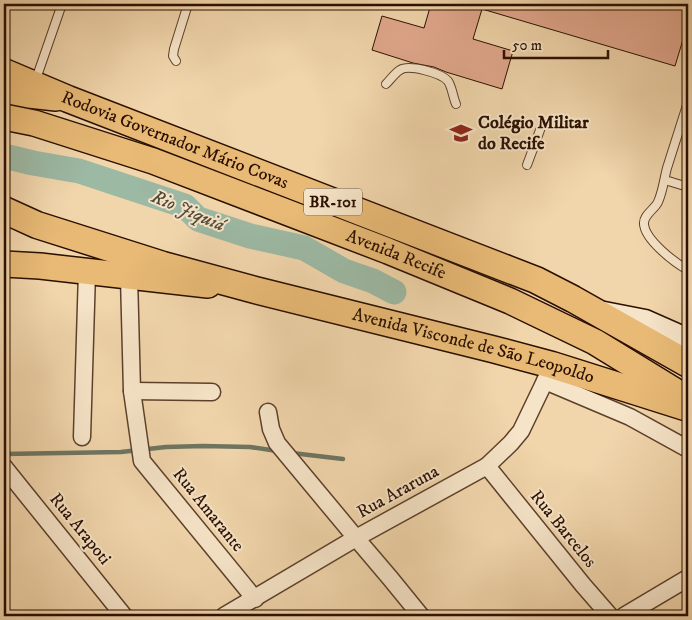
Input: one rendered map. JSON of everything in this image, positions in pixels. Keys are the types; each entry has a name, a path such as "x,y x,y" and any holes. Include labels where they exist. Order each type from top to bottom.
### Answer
{"highway":[{"name":"Rodovia Governador Mário Covas","path":"4,72 68,99 536,280 595,311"},
{"name":"Avenida Visconde de São Leopoldo","path":"4,210 37,225 163,265 492,349 548,373 688,408"},
{"name":"BR-101","path":"595,311 688,364"}],"main road":[{"path":"4,90 68,99"},
{"name":"Avenida Recife","path":"4,117 34,123 153,161 388,251 510,301 595,342 688,399"},
{"name":"Avenida Visconde de São Leopoldo","path":"4,264 40,266 255,290"},
{"path":"595,311 645,321 688,340"}],"street":[{"path":"82,437 87,272"},
{"name":"Rua Amarante","path":"128,277 132,392 142,461 255,599"},
{"path":"548,373 688,449"},
{"name":"Rua Araruna","path":"224,616 356,538 487,466 511,444 521,431 548,373"},
{"path":"132,392 212,392"},
{"path":"268,412 276,443 421,616"},
{"name":"Rua Barcelos","path":"487,466 582,585 610,616"},
{"name":"Rua Arapoti","path":"4,467 124,616"},
{"path":"624,616 688,578"}],"lane":[{"path":"34,84 62,4"},
{"path":"176,61 173,56 174,49 188,4"},
{"path":"386,84 401,69 410,67 439,75 450,85 456,104"},
{"path":"688,102 658,204 644,221 647,234 654,242 678,265 688,270"},
{"path":"527,165 540,130"},
{"path":"665,180 688,187"}],"building":[{"name":"Colégio Militar do Recife","path":"431,4 688,4 688,23 675,66 482,9 473,39 513,51 502,89 434,67 413,63 372,50 382,16 424,28"}],"waterway":[{"name":"Rio Jiquiá","path":"4,156 79,171 185,206 198,219 250,236 304,248 344,271 373,281 394,292"},
{"path":"4,454 121,452 166,447 203,446 250,447 277,451"},
{"path":"292,453 343,459"}],"place":[{"name":"Colégio Militar do Recife","path":"461,133"}]}
